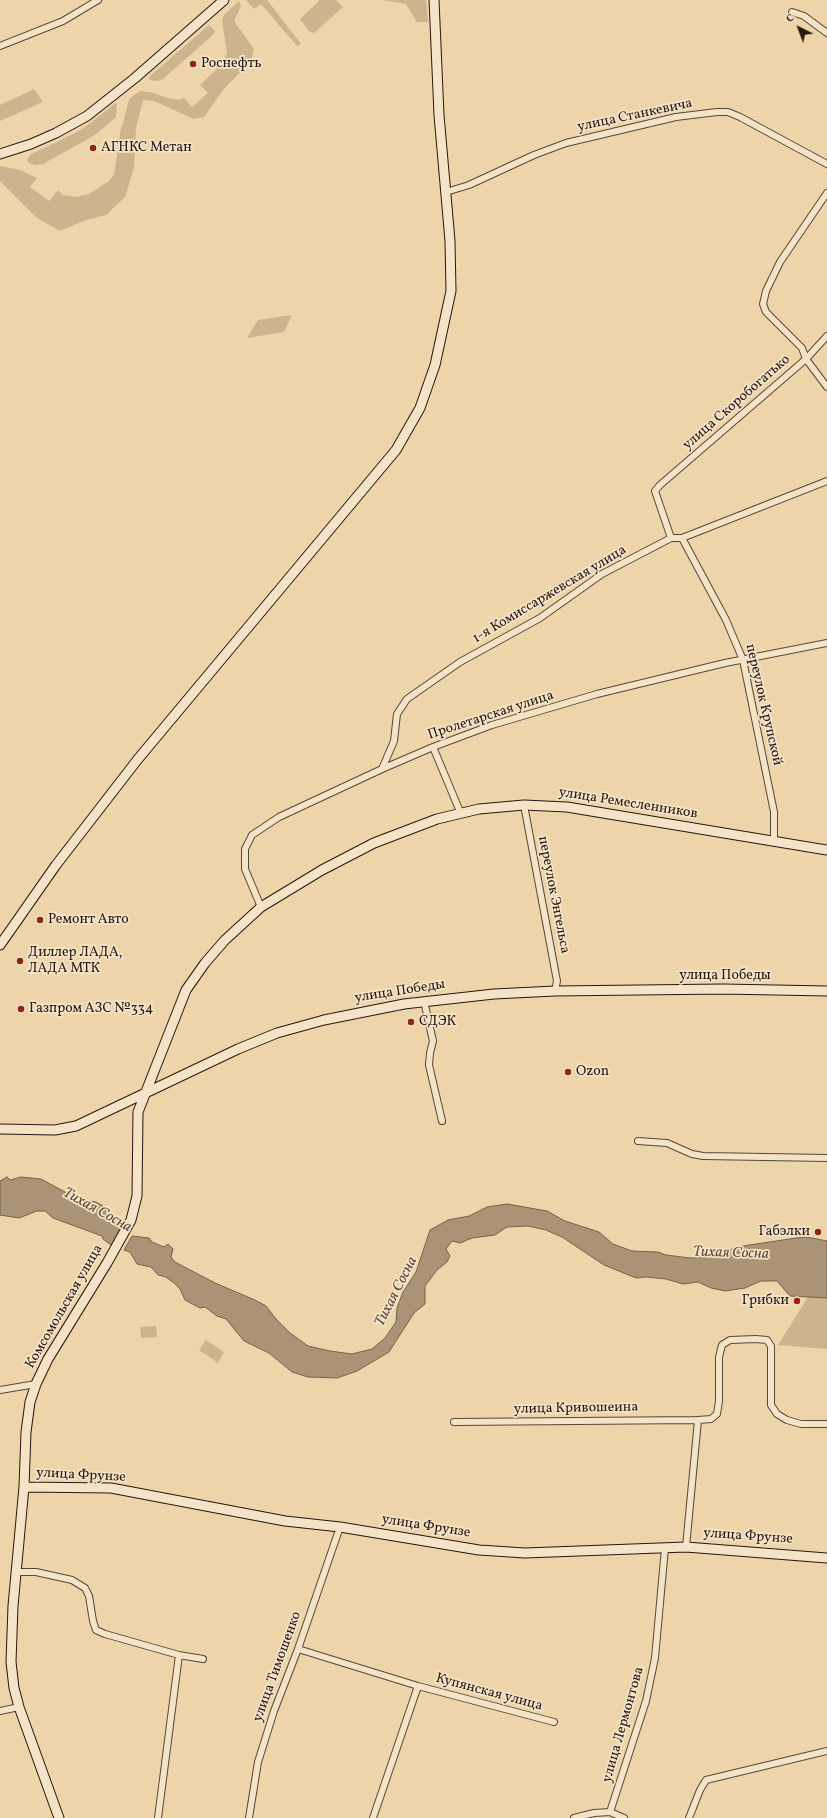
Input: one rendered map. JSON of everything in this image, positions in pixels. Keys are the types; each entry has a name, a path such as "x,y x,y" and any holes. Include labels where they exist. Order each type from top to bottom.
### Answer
{"street":[{"path":"0,46 63,21 98,0"},
{"path":"0,154 56,134 87,116 135,78 224,0"},
{"path":"0,945 56,865 138,759 372,479 399,444 420,408 435,366 451,291 446,192 439,115 434,0"},
{"path":"792,12 804,16 827,33"},
{"name":"улица Станкевича","path":"446,192 476,182 534,155 566,143 676,117 717,112 728,112 740,117 827,164"},
{"path":"827,193 780,262 766,291 762,304 766,312 802,348 806,359 827,387"},
{"name":"улица Скоробогатько","path":"671,538 655,492 660,485 806,359 827,336"},
{"name":"1-я Комиссаржевская улица","path":"382,769 394,741 397,714 407,699 460,662 540,618 602,574 671,538 682,538 827,481"},
{"name":"переулок Крупской","path":"682,538 726,620 743,660 774,812 774,842"},
{"name":"Пролетарская улица","path":"261,907 244,869 245,850 252,835 279,817 382,769 433,747 492,725 597,694 827,642"},
{"path":"433,747 461,814"},
{"name":"улица Ремесленников","path":"144,1094 186,990 205,962 225,940 261,907 322,870 374,843 437,819 479,809 524,805 567,807 827,850"},
{"name":"переулок Энгельса","path":"524,805 557,981 555,990"},
{"name":"улица Победы","path":"0,1128 54,1130 76,1126 238,1049 277,1034 362,1012 424,1002 494,994 555,990 723,989 827,991"},
{"path":"424,1002 433,1041 429,1065 442,1121"},
{"name":"Комсомольская улица","path":"58,1818 19,1707 14,1688 11,1662 13,1606 24,1487 26,1432 30,1402 36,1384 48,1359 107,1263 131,1220 137,1196 138,1112 144,1094"},
{"path":"638,1141 667,1143 692,1154 703,1156 827,1158"},
{"name":"улица Кривошеина","path":"454,1422 711,1419 717,1414 719,1401 719,1357 722,1345 730,1340 756,1338 767,1340 771,1346 771,1405 777,1414 787,1420 800,1424 827,1424"},
{"path":"0,1390 36,1384"},
{"path":"686,1547 698,1420"},
{"name":"улица Фрунзе","path":"24,1487 111,1488 278,1519 340,1527 479,1550 526,1553 686,1547 827,1558"},
{"name":"улица Тимошенко","path":"249,1818 258,1762 274,1711 298,1649 340,1527"},
{"name":"улица Лермонтова","path":"610,1812 646,1701 653,1666 665,1548"},
{"path":"16,1572 36,1572 72,1580 85,1588 89,1596 96,1630 105,1634 179,1655 203,1659"},
{"name":"Купянская улица","path":"298,1649 418,1686 554,1722"},
{"path":"158,1818 179,1655"},
{"name":"Купянская улица","path":"373,1818 418,1686"},
{"path":"0,1712 19,1707"},
{"path":"689,1818 700,1790 706,1780 827,1751"},
{"path":"574,1818 594,1813 610,1812 624,1818"}],"shaded area":[{"path":"246,0 267,0 301,44 297,46 261,4 254,9"},
{"path":"319,0 336,0 343,7 314,33 309,31 300,19"},
{"path":"382,0 426,0 428,22 417,22 406,4"},
{"path":"239,1 241,6 234,21 254,49 251,61 223,90 204,117 194,119 154,101 143,100 136,128 134,168 125,197 106,215 86,220 60,231 37,218 0,181 0,166 20,170 37,178 30,187 49,201 58,190 63,195 77,197 89,194 109,181 114,175 121,128 129,99 140,91 150,92 179,100 184,98 192,107 208,93 200,85 221,65 227,53 222,20 224,15"},
{"path":"209,25 215,31 214,34 163,79 158,81 149,80 150,76"},
{"path":"34,89 43,102 0,121 0,105"},
{"path":"117,102 116,117 95,135 43,164 35,165 29,163 27,160 31,154 84,128"},
{"path":"292,315 284,332 247,338 258,320"},
{"path":"808,1297 827,1298 827,1349 778,1345"},
{"path":"156,1326 157,1337 141,1338 140,1327"},
{"path":"206,1340 224,1352 218,1363 199,1350"}],"water":[{"name":"Тихая Сосна","path":"7,1177 10,1180 21,1177 41,1179 78,1199 96,1202 103,1206 117,1225 125,1230 115,1248 103,1239 102,1236 53,1218 45,1211 37,1211 19,1218 0,1215 0,1181"},
{"name":"Тихая Сосна","path":"507,1204 547,1211 565,1221 599,1232 613,1244 632,1251 658,1252 666,1255 690,1258 715,1257 736,1247 796,1238 807,1237 827,1241 827,1298 790,1296 777,1281 761,1281 745,1288 725,1291 711,1288 698,1282 683,1284 666,1279 646,1277 636,1278 604,1265 562,1237 546,1230 528,1226 507,1227 495,1235 472,1238 460,1243 452,1241 446,1249 450,1256 447,1262 437,1270 425,1286 425,1304 414,1313 389,1352 357,1371 337,1378 308,1377 292,1372 269,1353 244,1341 226,1319 217,1316 205,1307 200,1308 185,1300 180,1289 174,1283 166,1277 158,1275 151,1267 137,1264 130,1252 124,1250 132,1236 149,1238 152,1242 164,1247 168,1244 173,1249 171,1257 175,1262 215,1283 266,1306 290,1333 308,1346 352,1354 372,1349 385,1338 396,1322 397,1308 403,1292 416,1272 430,1230 448,1220 469,1216 487,1207"}],"place":[{"name":"Роснефть","path":"193,64"},
{"name":"АГНКС Метан","path":"93,148"},
{"name":"Ремонт Авто","path":"40,920"},
{"name":"Диллер ЛАДА, ЛАДА МТК","path":"20,961"},
{"name":"Газпром АЗС №334","path":"21,1009"},
{"name":"СДЭК","path":"411,1022"},
{"name":"Ozon","path":"568,1072"},
{"name":"Габэлки","path":"818,1232"},
{"name":"Грибки","path":"797,1301"}]}
